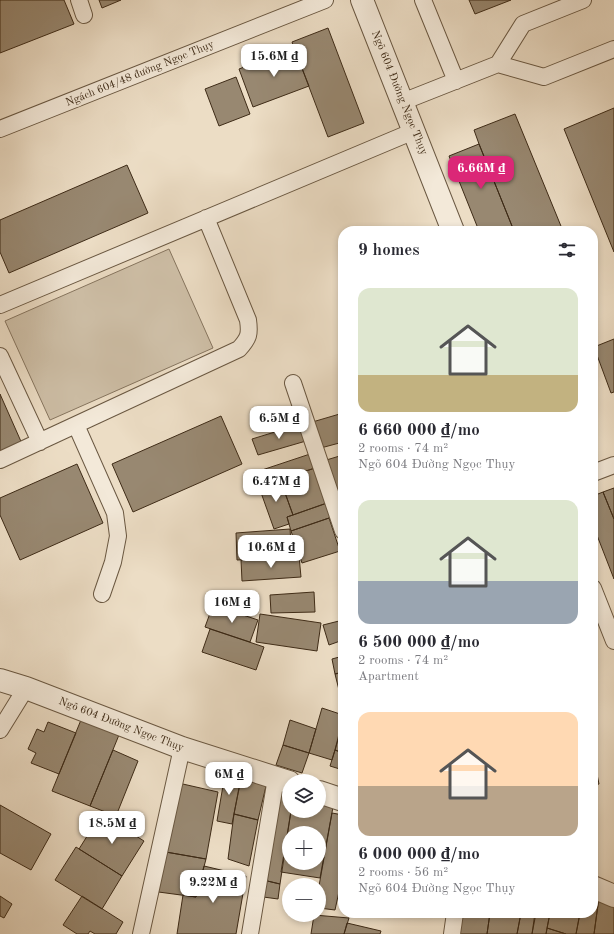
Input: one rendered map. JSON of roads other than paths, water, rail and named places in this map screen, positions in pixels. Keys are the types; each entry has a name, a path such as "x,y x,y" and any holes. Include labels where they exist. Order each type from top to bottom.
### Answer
{"street":[{"name":"Ngõ 604 Đường Ngọc Thụy","path":"362,0 451,226"},
{"name":"Ngõ 604 Đường Ngọc Thụy","path":"0,680 26,688 182,748 282,780"},
{"path":"326,794 338,798"},
{"path":"598,889 614,896"}],"lane":[{"name":"Ngách 604/48 đường Ngọc Thụy","path":"0,129 325,0"},
{"path":"424,0 456,81"},
{"path":"402,102 498,64 523,24 583,0"},
{"path":"498,64 544,77 614,49"},
{"path":"0,305 414,131"},
{"path":"0,460 239,349 247,340 250,331 248,320 206,218"},
{"path":"0,356 40,442"},
{"path":"293,383 338,516"},
{"path":"76,425 115,513 118,536 113,562 102,594"},
{"path":"598,471 614,465"},
{"path":"598,601 614,641"},
{"path":"0,730 26,688"},
{"path":"142,934 182,748"},
{"path":"250,934 282,785"},
{"path":"452,934 454,918"}]}
